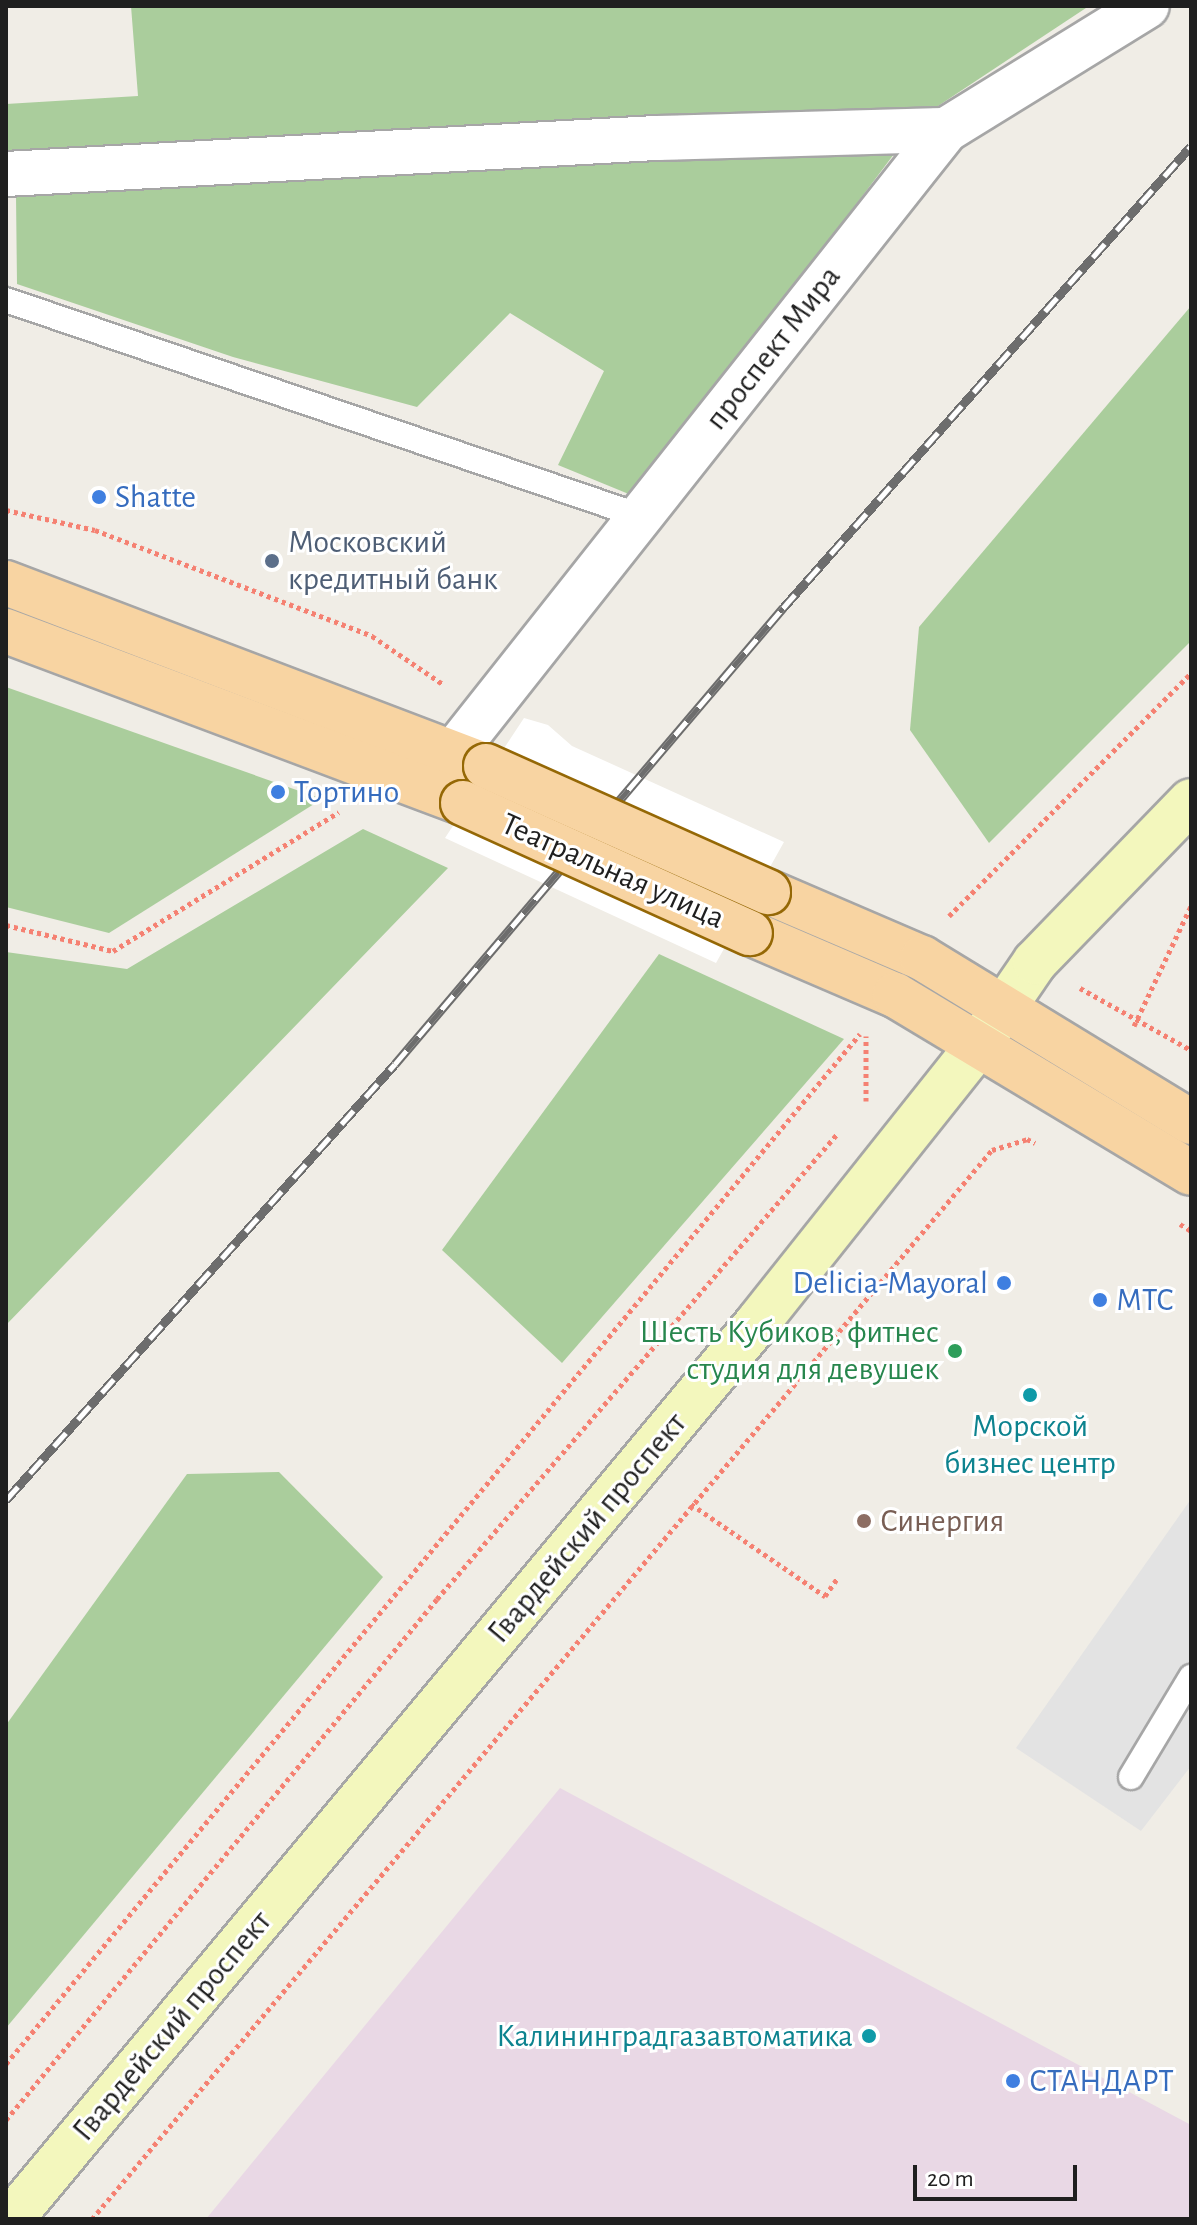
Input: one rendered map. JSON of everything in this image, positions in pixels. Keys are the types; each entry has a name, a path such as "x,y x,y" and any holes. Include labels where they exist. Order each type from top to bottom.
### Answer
{"main road":[{"name":"Театральная улица","path":"6,583 470,759 922,958 991,1027 1191,1173"},
{"name":"Театральная улица","path":"6,631 463,803 895,995 991,1027 1191,1122"},
{"name":"Гвардейский проспект","path":"11,2219 758,1322 991,1027 1035,962 1191,801"}],"street":[{"name":"проспект Мира","path":"470,759 483,712 946,130 1147,6"},
{"path":"6,174 657,138 946,130"}],"lane":[{"path":"6,300 640,516"},
{"path":"1131,1777 1191,1677"}],"path":[{"path":"6,510 95,530 372,636 483,712"},
{"path":"922,958 949,917 1191,673"},
{"path":"6,925 113,951 348,806"},
{"path":"6,2064 866,1027 868,1098 858,1110"},
{"path":"6,2120 437,1599 848,1122"},
{"path":"92,2219 992,1150 1027,1139 1041,1146"},
{"path":"1177,1223 1191,1231"},
{"path":"691,1504 825,1596 837,1579"}],"shaded area":[{"path":"1191,1499 1191,1766 1141,1831 1016,1748"},
{"name":"Калининградгазавтоматика","path":"560,1788 1191,2125 1191,2219 206,2219"}],"green space":[{"path":"131,6 1089,6 938,106 6,153 6,104 138,96"},
{"path":"900,146 636,497 558,465 604,371 510,313 417,407 233,357 17,284 16,196 634,156"},
{"path":"1191,306 1191,641 989,843 910,730 919,627"},
{"path":"6,687 322,799 109,933 6,907"},
{"path":"363,829 448,868 6,1325 6,952 127,969"},
{"path":"659,954 844,1039 562,1363 442,1250"},
{"path":"279,1472 383,1577 6,2028 6,1725 187,1474"}],"pier":[{"path":"524,718 548,725 572,746 784,842 716,963 445,838"}],"railway":[{"path":"6,1500 395,1064 783,608 1191,146"}],"place":[{"name":"Shatte","path":"99,497"},
{"name":"Московский кредитный банк","path":"272,561"},
{"name":"Тортино","path":"278,792"},
{"name":"Delicia-Mayoral","path":"1004,1283"},
{"name":"МТС","path":"1100,1300"},
{"name":"Шесть Кубиков, фитнес студия для девушек","path":"955,1351"},
{"name":"Морской бизнес центр","path":"1030,1395"},
{"name":"Синергия","path":"864,1521"},
{"name":"Калининградгазавтоматика","path":"869,2036"},
{"name":"СТАНДАРТ","path":"1013,2081"}]}
